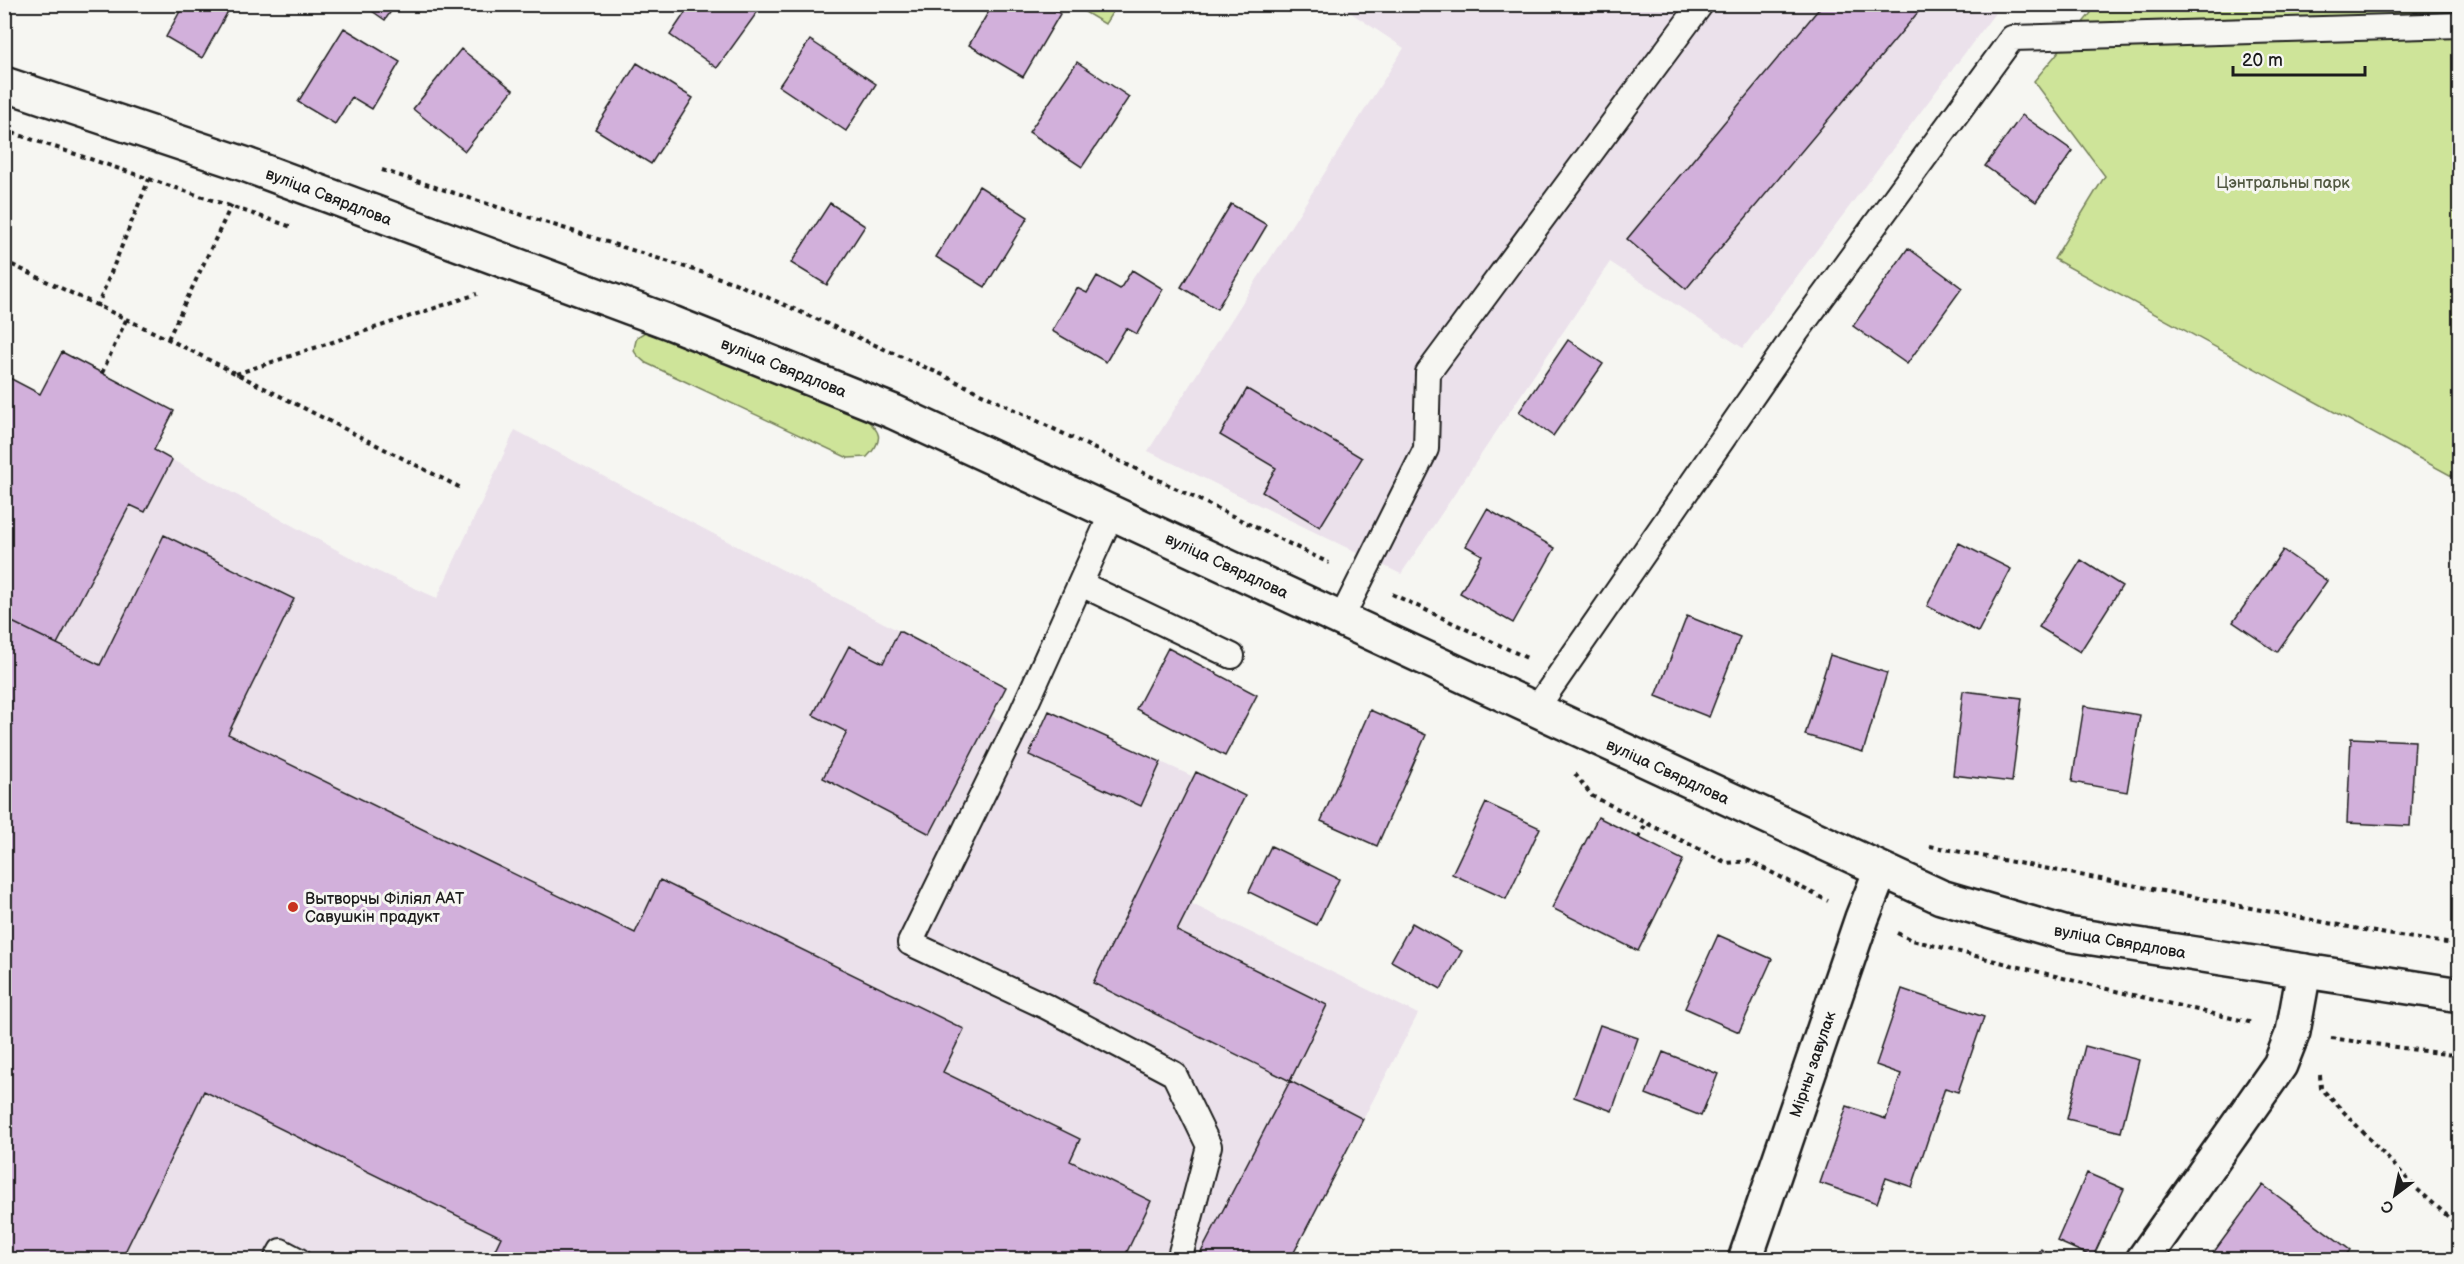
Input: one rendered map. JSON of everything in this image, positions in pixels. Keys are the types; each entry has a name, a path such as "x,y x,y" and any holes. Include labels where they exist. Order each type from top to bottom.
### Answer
{"main road":[{"name":"вуліца Свярдлова","path":"4,84 244,164 672,322 894,412 1113,511 1941,897 2067,934 2460,995"},
{"name":"Мірны завулак","path":"1745,1260 1862,918 1881,870"},
{"path":"2143,1260 2280,1065 2306,1034 2304,971"}],"lane":[{"path":"1341,619 1426,449 1428,373 1701,4"},
{"path":"1536,709 1796,333 2012,39 2460,25"},
{"path":"1113,511 1081,584 910,943 1047,1007 1174,1074 1209,1146 1179,1260"},
{"path":"1081,584 1232,656"},
{"path":"276,1260 281,1251 298,1260"}],"path":[{"path":"4,130 297,229"},
{"path":"168,339 231,207 244,164"},
{"path":"371,166 735,283 945,376 1361,579 1560,673"},
{"path":"97,307 149,179"},
{"path":"4,261 168,339 461,488"},
{"path":"236,374 483,292 472,289"},
{"path":"102,373 126,320"},
{"path":"1568,770 1578,775 1592,796 1646,823 1727,863 1749,861 1862,918 1912,940 2107,989 2306,1034 2460,1056"},
{"path":"1639,838 1646,823"},
{"path":"1922,844 2380,933 2460,945"},
{"path":"2306,1034 2321,1088 2417,1189 2460,1227"}],"shaded area":[{"path":"1339,5 2001,5 1743,348 1610,262 1401,574 1148,451 1404,48"},
{"name":"Вытворчы Філіял ААТ Савушкін прадукт","path":"62,352 174,411 154,450 370,568 437,598 515,430 1006,687 991,716 1037,737 1049,711 1194,777 1196,772 1245,796 1192,904 1418,1014 1290,1259 5,1259 4,375 40,393"}],"green space":[{"path":"1073,5 1117,5 1105,24"},
{"name":"Цэнтральны парк","path":"2080,5 2459,5 2459,480 2054,259 2105,176 2034,81 2091,13"},
{"path":"653,327 862,416 877,431 878,440 873,451 867,457 848,458 646,363 636,354 634,347 637,337"}],"building":[{"path":"184,4 232,4 202,58 166,37"},
{"path":"362,4 396,4 385,20"},
{"path":"691,4 757,4 761,7 717,68 670,35"},
{"path":"993,4 1045,4 1060,14 1023,77 969,45"},
{"path":"1823,4 1925,4 1686,289 1627,239"},
{"path":"344,28 400,62 372,109 352,97 335,124 298,102"},
{"path":"810,40 876,84 846,131 779,86"},
{"path":"461,49 513,90 465,151 413,109"},
{"path":"1077,62 1129,97 1082,167 1029,132"},
{"path":"637,63 693,98 651,164 595,129"},
{"path":"2022,115 2073,151 2036,202 1985,166"},
{"path":"979,186 1028,217 985,287 936,257"},
{"path":"830,203 865,226 827,285 791,263"},
{"path":"1231,204 1267,225 1217,309 1181,287"},
{"path":"1908,248 1962,288 1907,364 1853,326"},
{"path":"1132,270 1163,289 1137,334 1126,328 1106,362 1052,331 1077,288 1087,293 1097,276 1120,289"},
{"path":"1568,340 1603,364 1553,436 1519,412"},
{"path":"62,352 174,411 154,450 172,460 145,512 130,505 57,644 4,618 4,581 8,574 4,572 4,375 40,394"},
{"path":"1247,389 1362,458 1320,527 1262,492 1276,468 1220,435"},
{"path":"1487,509 1555,548 1513,623 1460,593 1482,555 1466,546"},
{"name":"Вытворчы Філіял ААТ Савушкін прадукт","path":"164,535 294,599 228,734 635,933 660,880 964,1029 943,1072 1080,1139 1070,1161 1151,1201 1123,1260 490,1260 501,1237 204,1091 121,1260 4,1260 4,618 100,665"},
{"path":"1959,543 2011,569 1978,632 1927,606"},
{"path":"2283,550 2327,581 2277,652 2233,622"},
{"path":"2081,560 2122,586 2080,652 2039,627"},
{"path":"1687,616 1740,637 1709,717 1656,696"},
{"path":"899,631 1006,687 930,834 823,778 847,732 813,715 849,646 883,663"},
{"path":"1168,648 1257,695 1225,756 1136,709"},
{"path":"1830,655 1887,673 1863,752 1805,735"},
{"path":"1963,691 2022,698 2012,782 1953,775"},
{"path":"2084,706 2140,715 2127,792 2072,782"},
{"path":"1370,710 1426,735 1377,846 1321,821"},
{"path":"1049,711 1161,762 1141,806 1029,755"},
{"path":"2351,738 2415,741 2410,826 2347,823"},
{"path":"1196,772 1245,796 1177,931 1327,1005 1290,1081 1093,983"},
{"path":"1486,803 1540,828 1506,899 1452,874"},
{"path":"1598,817 1683,860 1638,951 1552,908"},
{"path":"1271,846 1339,879 1317,925 1249,892"},
{"path":"1412,923 1462,951 1441,989 1391,961"},
{"path":"1718,935 1772,959 1739,1032 1685,1008"},
{"path":"1902,989 1984,1017 1958,1092 1945,1088 1912,1187 1886,1178 1877,1203 1820,1183 1847,1106 1886,1119 1901,1074 1876,1065"},
{"path":"1600,1025 1638,1038 1612,1111 1574,1097"},
{"path":"2085,1046 2139,1060 2121,1132 2067,1119"},
{"path":"1663,1052 1718,1074 1701,1116 1646,1094"},
{"path":"1290,1081 1363,1119 1290,1260 1197,1260"},
{"path":"2087,1173 2124,1189 2093,1257 2057,1241"},
{"path":"2263,1185 2350,1250 2342,1260 2208,1260"},
{"path":"2041,1249 2056,1260 2034,1260"},
{"path":"1605,1254 1617,1260 1602,1260"}],"place":[{"name":"Вытворчы Філіял ААТ Савушкін прадукт","path":"293,907"}]}
